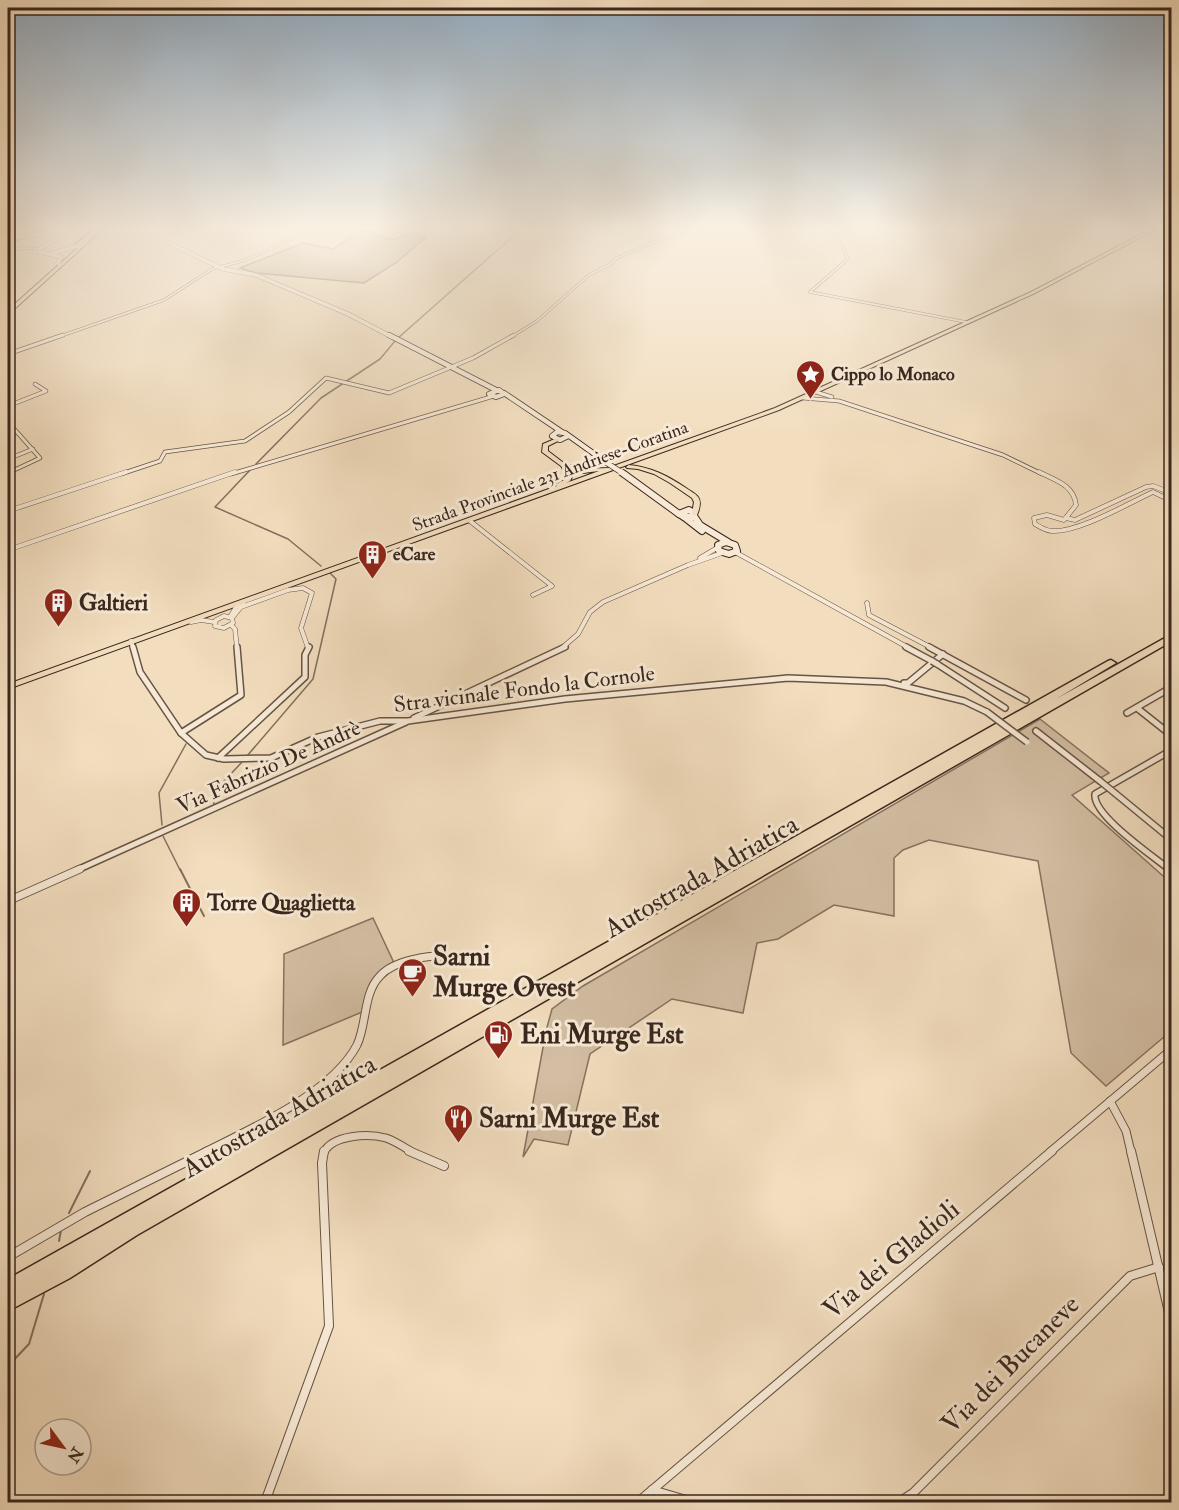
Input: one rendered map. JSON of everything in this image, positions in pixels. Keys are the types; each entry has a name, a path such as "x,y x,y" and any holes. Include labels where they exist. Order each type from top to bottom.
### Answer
{"highway":[{"name":"Autostrada Adriatica","path":"8,1288 1172,629"},
{"name":"Autostrada Adriatica","path":"8,1303 64,1272 131,1229 1172,637"}],"main road":[{"path":"8,310 20,298"},
{"path":"8,310 21,298"},
{"path":"311,298 380,329 504,393 550,424 558,436 580,445 608,468 624,474 683,513 719,549 735,552 737,546 708,530 694,515 683,513"},
{"name":"Strada Provinciale 231 Andriese-Coratina","path":"8,685 470,522 608,468 665,451 816,393 1020,298"},
{"path":"487,385 493,394 514,399"},
{"path":"493,394 496,390"},
{"path":"493,394 504,393"},
{"name":"Strada Provinciale 231 Andriese-Coratina","path":"8,685 162,626 800,399"},
{"path":"550,424 558,436"},
{"path":"546,491 569,479 568,470 545,452 545,445 558,436"},
{"path":"657,472 652,463 665,451"},
{"path":"563,465 583,471 638,466 657,472 695,497 694,515"},
{"path":"683,513 696,504"},
{"path":"719,549 729,542"}],"street":[{"path":"8,354 166,298"},
{"path":"8,511 160,461 165,452 245,441 289,412 326,378 389,393 473,358 537,321 562,298"},
{"path":"844,298 966,322"},
{"path":"8,406 46,391 35,384"},
{"path":"834,385 830,391 834,398"},
{"path":"816,393 839,401"},
{"path":"816,393 1003,454 1049,476 1075,495 1076,505 1066,518"},
{"path":"8,550 239,471 493,394"},
{"path":"800,399 827,398"},
{"path":"8,422 40,459 8,473"},
{"path":"8,458 33,449"},
{"path":"1172,493 1154,486 1146,487 1075,520 1040,516 1034,518 1035,524 1053,531 1063,530 1153,492 1172,501"},
{"path":"470,522 552,586 533,595"},
{"path":"688,565 719,549"},
{"path":"735,552 938,664 1005,708"},
{"name":"Via Fabrizio De Andrè","path":"8,901 551,656 565,647 578,634 590,612 603,602 688,565"},
{"path":"158,631 201,620 214,622 222,617 231,617 245,605 278,593 303,588 312,593 300,631 302,641 309,646 305,655 305,677 218,758"},
{"path":"180,733 241,695 235,629 231,625 231,617 236,607 261,595"},
{"path":"867,603 869,615 1026,700"},
{"path":"214,622 215,626 221,628 231,625"},
{"name":"Stra vicinale Fondo la Cornole","path":"131,641 140,672 180,733 206,755 218,758 243,760 271,758 318,737 380,721 408,721 657,689 788,678 886,682 964,701 987,712 1027,742"},
{"path":"886,682 908,684 943,654"},
{"path":"1127,713 1172,687"},
{"path":"1137,708 1172,739"},
{"path":"1036,731 1172,840"},
{"path":"1172,745 1170,751 1095,794 1094,801 1102,814 1172,872"},
{"path":"8,1257 60,1225 238,1135 307,1095 336,1069 357,1045 374,984 381,972 395,965 449,956"},
{"name":"Via dei Gladioli","path":"638,1503 1172,1049"},
{"path":"1110,1101 1126,1131 1172,1325"},
{"path":"265,1503 329,1326 322,1163 324,1150 331,1142 339,1139 377,1136 389,1139 422,1158 444,1166"},
{"name":"Via dei Bucaneve","path":"899,1503 913,1493 1130,1276 1159,1267"},
{"path":"652,1490 693,1503"}],"shaded area":[{"path":"1040,719 1109,773 1072,795 1171,883 1171,1031 1106,1086 1071,1053 1038,861 929,840 903,850 894,858 894,916 834,905 778,939 757,943 743,1013 672,999 590,1054 568,1145 534,1139 523,1157 552,1009 583,986"},
{"path":"373,918 395,965 381,972 367,1010 283,1045 284,954"}],"waterway":[{"path":"398,338 443,298"},
{"path":"256,464 321,398 380,359 395,341"},
{"path":"251,469 215,507 288,539 321,566"},
{"path":"247,756 313,679 336,579 330,573"},
{"path":"162,825 159,793 186,744"},
{"path":"214,804 212,794 242,762"},
{"path":"163,836 180,870"},
{"path":"180,869 204,916"},
{"path":"69,1213 90,1171"},
{"path":"59,1241 61,1230"},
{"path":"8,1366 29,1344 44,1294"}],"place":[{"name":"Cippo lo Monaco","path":"810,400"},
{"name":"eCare","path":"372,580"},
{"name":"Galtieri","path":"58,628"},
{"name":"Torre Quaglietta","path":"186,928"},
{"name":"Sarni Murge Ovest","path":"412,998"},
{"name":"Eni Murge Est","path":"499,1060"},
{"name":"Sarni Murge Est","path":"458,1144"}]}
